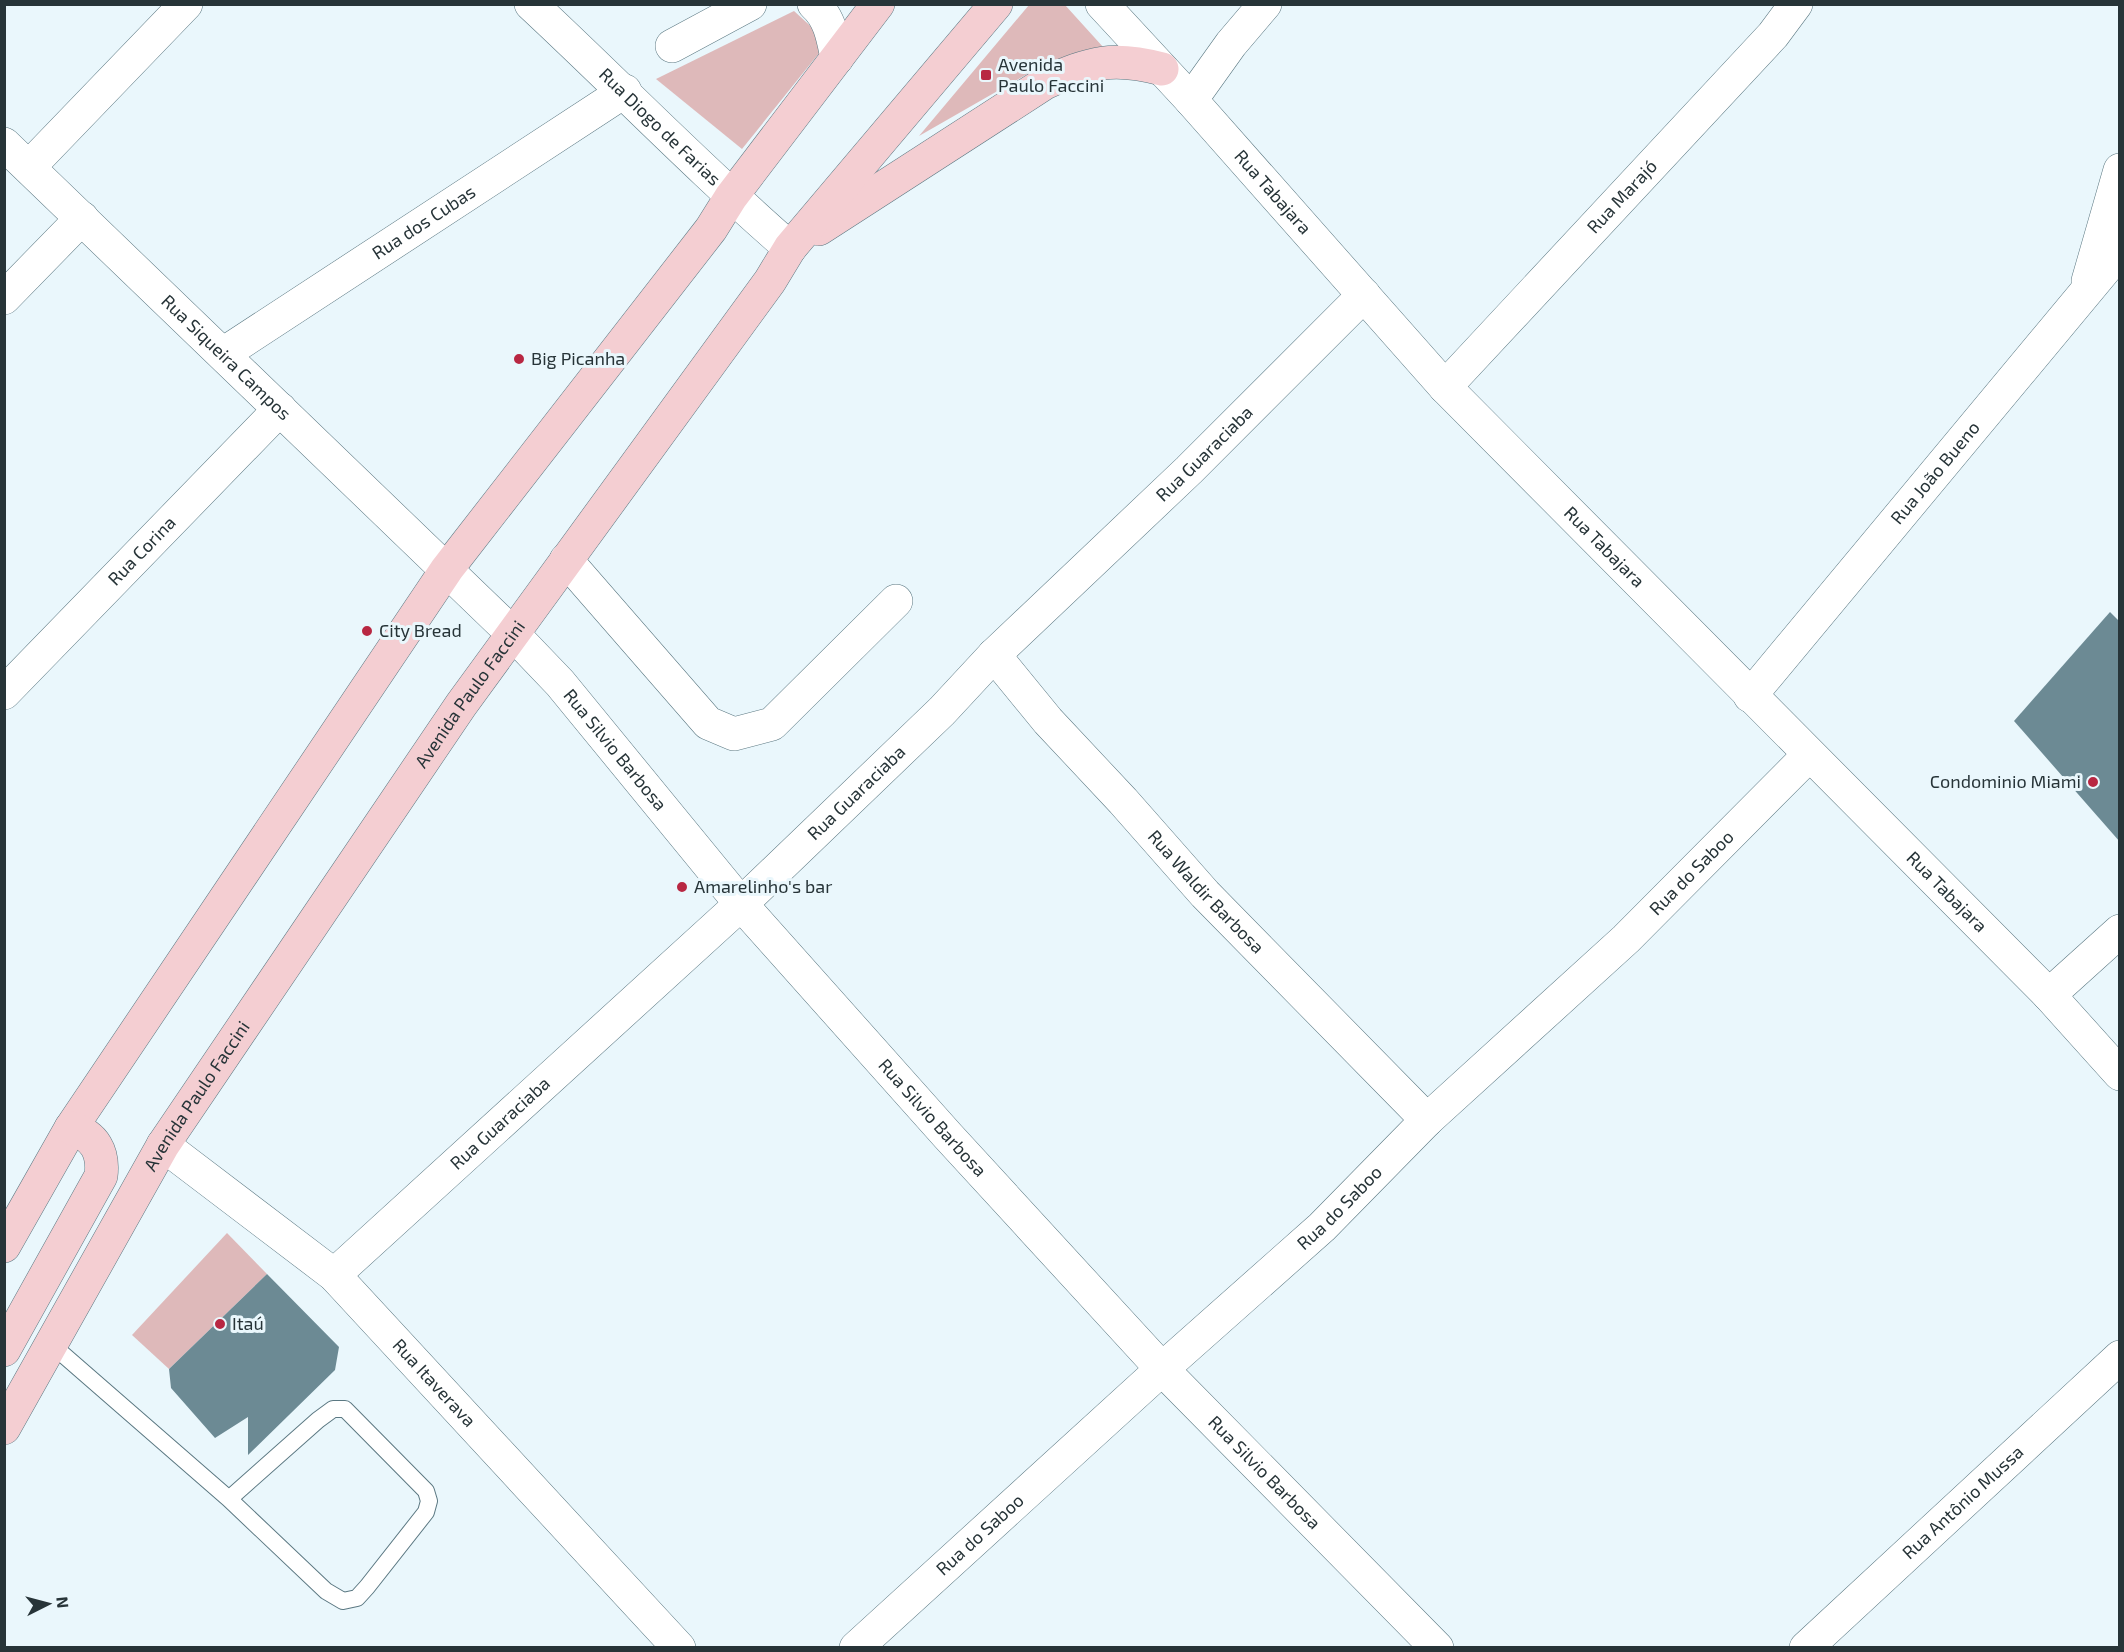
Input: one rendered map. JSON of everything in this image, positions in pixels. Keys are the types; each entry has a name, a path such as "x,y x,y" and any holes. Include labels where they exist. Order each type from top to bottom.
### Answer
{"main road":[{"path":"4,1246 71,1128 447,569 711,229 731,197 878,4"},
{"name":"Avenida Paulo Faccini","path":"4,1428 163,1145 461,705 770,280 790,248 996,4"},
{"path":"790,248 1045,83 1077,69 1108,61 1135,62 1162,69"},
{"path":"4,1350 101,1176 100,1151 94,1140 84,1132 71,1128"}],"street":[{"path":"29,167 186,4"},
{"name":"Rua Diogo de Farias","path":"531,4 625,91 731,197 790,248"},
{"path":"672,46 750,4"},
{"path":"814,4 821,11 832,31 837,58"},
{"name":"Rua Tabajara","path":"1102,4 1191,100 1445,387 2049,995 2120,1074"},
{"path":"1191,100 1264,4"},
{"name":"Rua Marajó","path":"1445,387 1773,35 1796,4"},
{"name":"Rua dos Cubas","path":"223,354 625,91"},
{"name":"Rua Siqueira Campos","path":"4,144 447,569"},
{"path":"2085,291 2120,170"},
{"path":"4,298 82,218"},
{"name":"Rua João Bueno","path":"1750,696 2120,251"},
{"name":"Rua Guaraciaba","path":"334,1275 741,904 942,711 994,655 1189,470 1364,295"},
{"name":"Rua Corina","path":"4,693 280,409"},
{"path":"566,560 708,723 734,735 772,724 896,601"},
{"name":"Rua Silvio Barbosa","path":"447,569 560,683 741,904 948,1136 1162,1369 1437,1647"},
{"name":"Rua Waldir Barbosa","path":"994,655 1048,721 1205,894 1427,1120"},
{"name":"Rua do Saboo","path":"856,1647 1322,1227 1427,1120 1626,939 1809,755"},
{"path":"2049,995 2120,931"},
{"name":"Rua Itaverava","path":"163,1145 334,1275 679,1647"},
{"name":"Rua Antônio Mussa","path":"1806,1647 2120,1357"}],"lane":[{"path":"51,1344 229,1499 327,1591 343,1601 357,1598 367,1587 426,1512 429,1501 426,1491 345,1409 333,1409 318,1420 229,1499"}],"shaded area":[{"path":"1029,5 1065,5 1104,48 1043,65 919,136"},
{"path":"794,11 828,42 742,149 656,79"},
{"path":"227,1233 267,1274 169,1369 132,1335"}],"building":[{"name":"Condominio Miami","path":"2110,612 2120,622 2120,842 2014,721"},
{"path":"267,1274 339,1347 335,1370 248,1455 248,1417 215,1438 171,1388 169,1369"}],"place":[{"name":"Avenida Paulo Faccini","path":"986,75"},
{"name":"Big Picanha","path":"519,359"},
{"name":"City Bread","path":"367,631"},
{"name":"Condominio Miami","path":"2093,782"},
{"name":"Amarelinho's bar","path":"682,887"},
{"name":"Itaú","path":"220,1324"}]}
